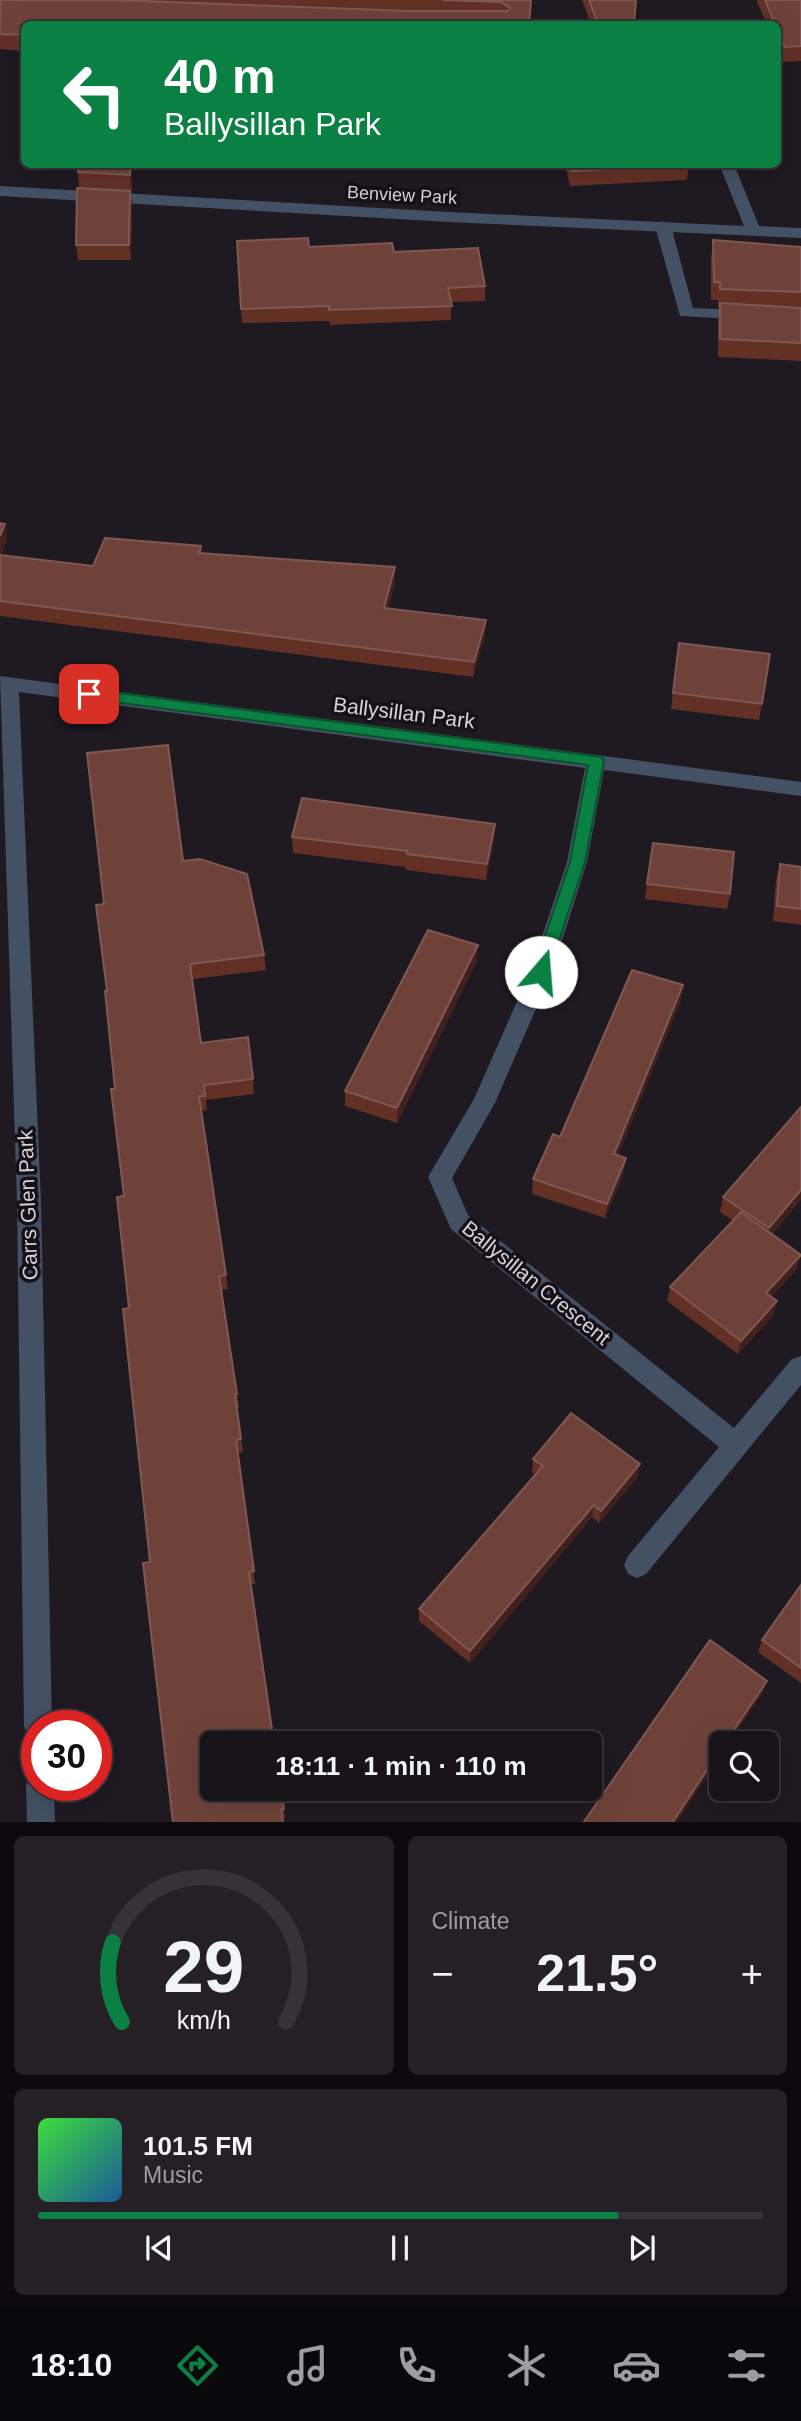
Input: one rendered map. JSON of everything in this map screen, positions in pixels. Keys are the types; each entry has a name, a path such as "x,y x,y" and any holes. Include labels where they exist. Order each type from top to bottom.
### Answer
{"street":[{"path":"728,168 753,230"},
{"name":"Benview Park","path":"0,191 801,233"},
{"path":"663,226 686,313 801,318"},
{"name":"Ballysillan Park","path":"4,683 801,789"},
{"name":"Carrs Glen Park","path":"4,683 29,1202 38,1710"},
{"name":"Ballysillan Crescent","path":"596,761 577,862 541,972 484,1103 440,1177 459,1222 736,1445"},
{"path":"637,1565 801,1367"},
{"path":"40,1801 41,1822"}],"building":[{"path":"0,0 115,0 409,11 508,11 510,8 501,2 443,0 531,0 529,21 21,21 21,35 0,34"},
{"path":"589,0 636,0 634,21 597,21"},
{"path":"765,0 801,0 801,46 785,47 781,38 781,21 774,21"},
{"path":"78,168 130,168 130,175 78,172"},
{"path":"570,168 630,168 571,171"},
{"path":"77,188 130,191 129,245 76,245"},
{"path":"308,238 309,247 392,243 394,252 478,248 485,286 448,288 452,306 329,310 329,306 241,309 237,241"},
{"path":"713,240 801,247 801,292 720,289 720,282 714,282"},
{"path":"720,303 801,308 801,343 720,339"},
{"path":"0,523 5,524 0,536"},
{"path":"105,538 201,546 199,553 395,567 384,608 486,620 474,662 0,601 0,555 93,566"},
{"path":"679,643 770,654 762,704 673,693"},
{"path":"168,745 183,861 200,859 247,874 264,955 190,964 201,1043 248,1037 253,1079 204,1085 205,1096 199,1096 226,1275 219,1276 237,1394 241,1439 236,1440 254,1571 249,1572 272,1731 200,1731 200,1801 283,1801 283,1822 173,1822 143,1563 150,1562 123,1309 129,1308 117,1197 124,1196 111,1089 115,1089 107,991 96,905 104,904 87,753"},
{"path":"302,798 495,824 487,864 292,837"},
{"path":"653,843 734,852 730,894 647,884"},
{"path":"780,864 801,867 801,909 777,906"},
{"path":"428,930 478,945 397,1108 345,1091"},
{"path":"632,970 683,985 614,1154 626,1158 607,1204 533,1179 553,1134 560,1137"},
{"path":"801,1107 801,1190 769,1228 723,1197"},
{"path":"741,1212 801,1255 766,1293 777,1301 741,1341 670,1287"},
{"path":"571,1413 640,1464 601,1511 594,1505 470,1651 419,1609 543,1466 533,1459"},
{"path":"801,1585 801,1668 762,1640"},
{"path":"710,1640 767,1681 733,1731 709,1731 709,1767 673,1822 584,1822 598,1801 602,1801 602,1796"}],"route":[{"path":"89,694 596,761 577,862 541,972"}]}
